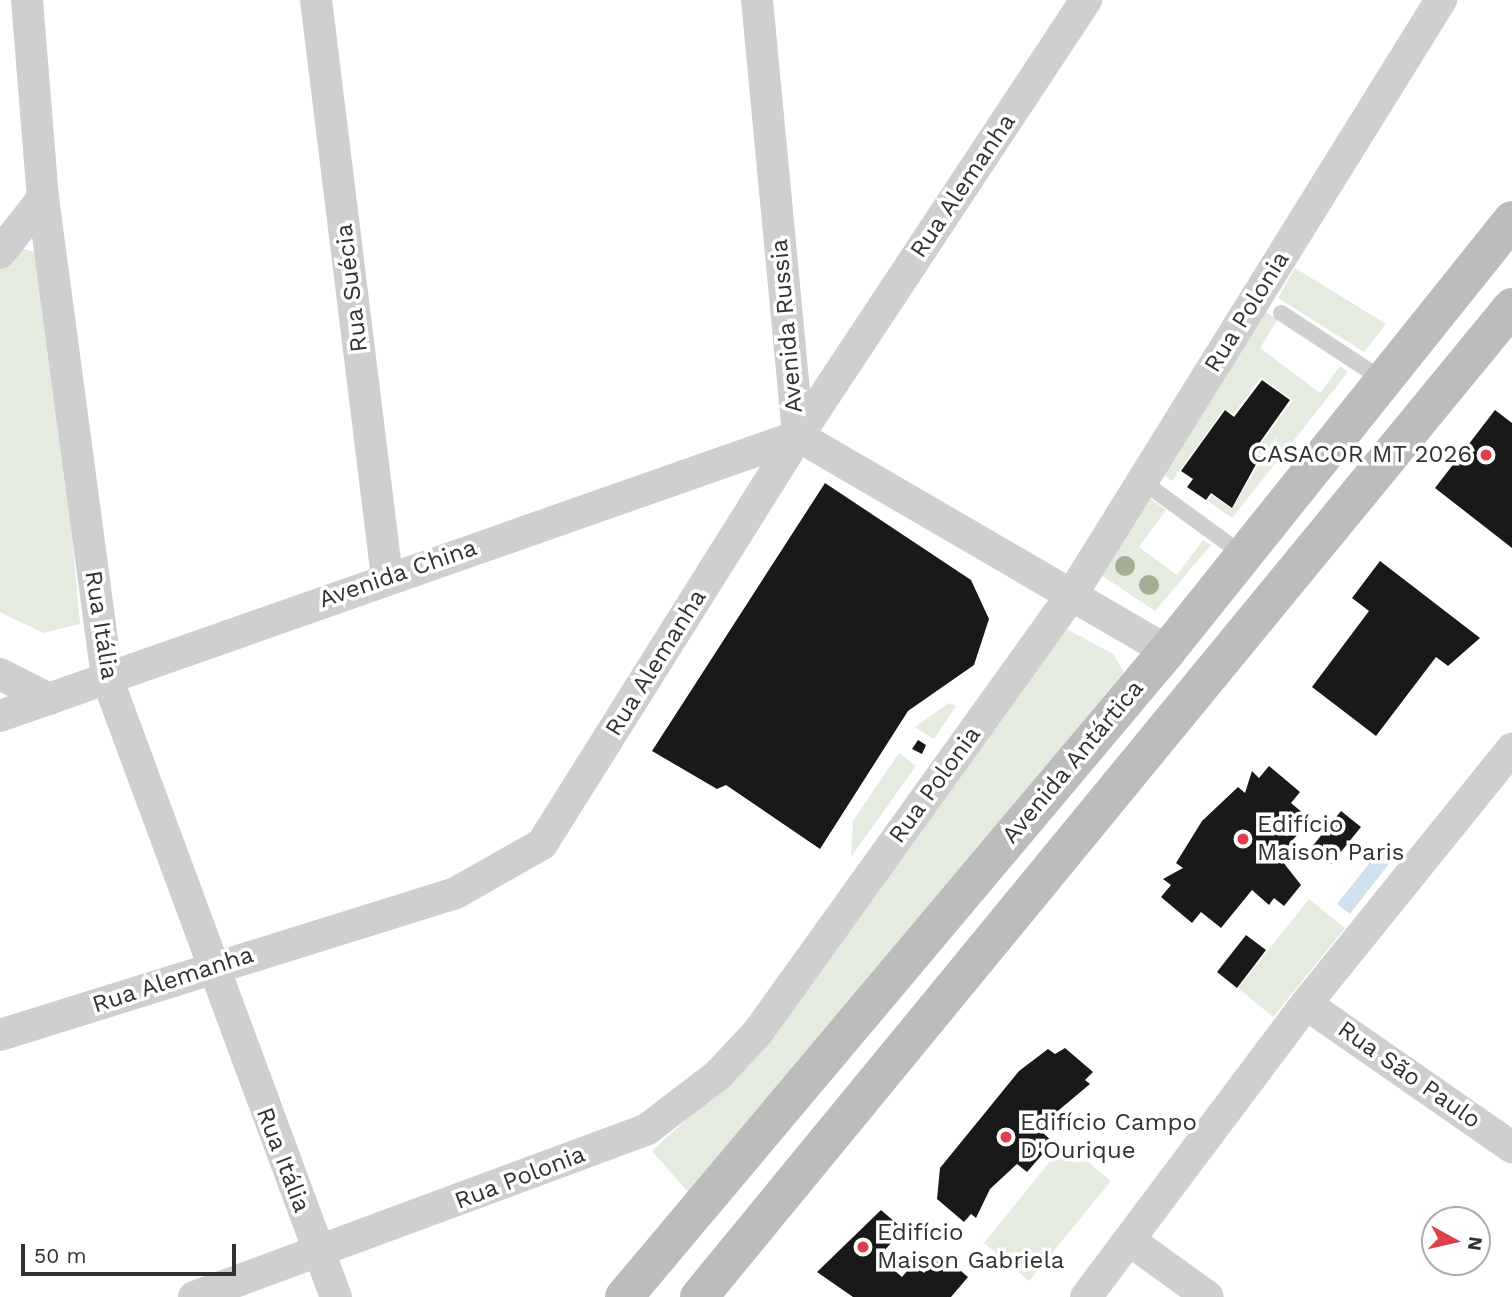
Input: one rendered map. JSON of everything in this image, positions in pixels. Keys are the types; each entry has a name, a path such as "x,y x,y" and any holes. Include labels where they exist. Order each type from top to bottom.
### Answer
{"main road":[{"name":"Avenida Antártica","path":"625,1297 1167,651 1382,379 1512,220"},
{"path":"699,1297 1512,307"},
{"path":"1302,479 1341,514"}],"street":[{"name":"Rua Itália","path":"27,0 43,198 107,678 209,968 336,1297"},
{"name":"Rua Suécia","path":"316,0 387,577"},
{"name":"Avenida Russia","path":"757,0 798,436 1167,651"},
{"name":"Rua Alemanha","path":"0,1035 454,894 542,844 798,436 1086,0"},
{"name":"Rua Polonia","path":"194,1297 319,1255 646,1130 718,1075 758,1032 1071,596 1441,0"},
{"path":"0,253 43,198"},
{"name":"Avenida China","path":"0,716 387,577 798,436"},
{"path":"0,674 49,699"},
{"path":"1086,1297 1307,1003 1512,749"},
{"name":"Rua São Paulo","path":"1307,1003 1512,1147"},
{"path":"1129,1240 1208,1297"}],"lane":[{"path":"1281,313 1382,379"},
{"path":"1142,481 1242,554"}],"shaded area":[{"path":"19,247 46,256 80,624 43,633 0,612 0,270"},
{"path":"1295,268 1386,324 1364,352 1278,298"},
{"path":"1265,312 1278,319 1260,348 1320,393 1340,366 1348,372 1232,518 1208,501 1212,495 1232,509 1263,456 1255,451 1293,400 1261,377 1234,414 1224,409 1172,481 1160,472"},
{"path":"1148,497 1166,510 1139,547 1177,575 1203,540 1211,545 1155,611 1101,575"},
{"path":"1067,629 1113,654 1124,672 689,1193 652,1151 722,1087 1055,636"},
{"path":"949,703 956,706 934,739 915,727"},
{"path":"899,753 916,766 851,857 853,821"},
{"path":"1309,899 1345,928 1273,1017 1238,988"},
{"path":"1065,1143 1111,1181 1029,1281 984,1243"}],"water":[{"path":"1383,846 1395,856 1350,914 1337,904"}],"building":[{"path":"1262,380 1290,400 1253,452 1260,457 1232,508 1211,493 1206,500 1187,487 1193,479 1181,471 1225,410 1234,417"},
{"name":"CASACOR MT 2026","path":"1495,410 1512,423 1512,548 1435,488"},
{"path":"825,483 971,580 989,619 974,665 908,711 820,849 726,785 717,789 652,751"},
{"path":"1380,561 1480,638 1448,666 1436,657 1376,736 1312,687 1369,611 1352,598"},
{"path":"918,740 926,745 922,754 912,749"},
{"name":"Edifício Maison Paris","path":"1269,766 1300,792 1291,803 1310,819 1279,857 1301,885 1284,906 1274,898 1269,905 1252,890 1221,928 1201,912 1192,923 1161,897 1171,885 1163,879 1183,868 1176,863 1202,821 1238,787 1245,793 1252,771 1259,778"},
{"path":"1341,811 1361,827 1331,864 1311,848"},
{"path":"1246,935 1266,950 1237,988 1217,972"},
{"name":"Edifício Campo D'Ourique","path":"1065,1048 1093,1072 1085,1080 1090,1084 1053,1115 1043,1133 1053,1142 1027,1172 1017,1164 990,1189 976,1218 971,1214 964,1222 937,1199 940,1168 1019,1071 1048,1049 1055,1054"},
{"name":"Edifício Maison Gabriela","path":"881,1210 903,1229 879,1257 902,1277 913,1264 924,1273 941,1254 968,1277 951,1297 853,1297 817,1272"}],"place":[{"name":"CASACOR MT 2026","path":"1486,455"},
{"name":"Edifício Maison Paris","path":"1243,839"},
{"name":"Edifício Campo D'Ourique","path":"1006,1137"},
{"name":"Edifício Maison Gabriela","path":"863,1247"}]}
